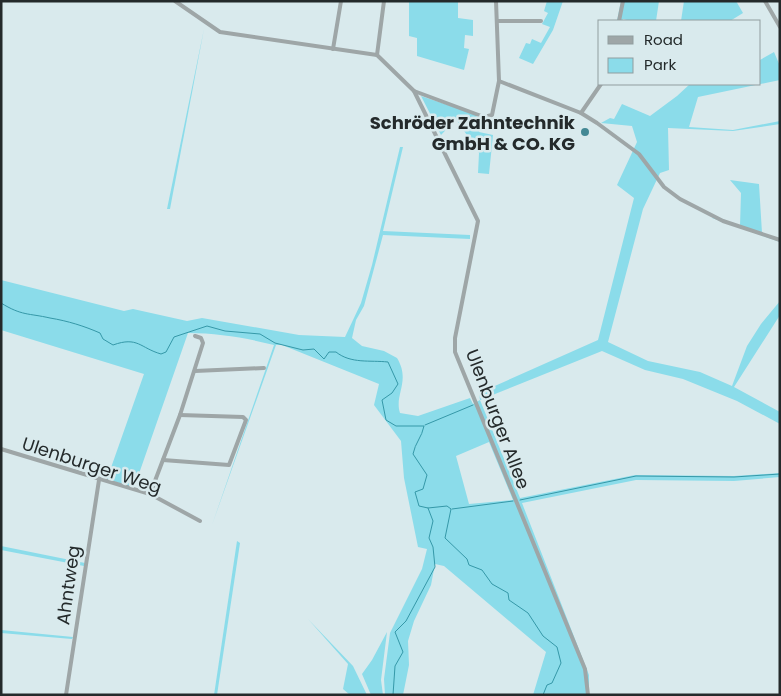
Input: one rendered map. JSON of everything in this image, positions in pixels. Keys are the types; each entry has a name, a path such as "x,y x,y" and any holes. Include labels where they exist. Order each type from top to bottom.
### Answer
{"street":[{"path":"175,1 220,32 377,55 384,1"},
{"path":"333,49 341,1"},
{"path":"414,92 489,116 494,112 499,81 496,1"},
{"path":"619,20 623,1"},
{"path":"765,1 780,27"},
{"path":"497,21 542,21"},
{"name":"Ulenburger Allee","path":"377,55 414,92 478,221 455,338 455,352 585,669 588,695"},
{"path":"499,81 581,113 639,154 664,187 680,199 723,221 780,240"},
{"path":"581,113 600,85"},
{"path":"150,494 180,416 203,343 201,338 195,336"},
{"path":"195,370 264,368"},
{"path":"163,460 230,465 245,418 180,416"},
{"name":"Ulenburger Weg","path":"1,449 150,494 200,521"},
{"name":"Ahntweg","path":"66,695 99,480"}],"green space":[{"path":"409,1 458,1 458,18 473,20 473,36 465,35 464,48 469,49 464,70 417,56 417,38 409,36"},
{"path":"547,1 563,1 553,30 533,64 519,58 526,43 530,44 532,39 541,43 550,27 542,24 548,13 544,11"},
{"path":"621,1 659,1 656,20 617,20"},
{"path":"684,1 736,1 743,13 732,20 681,20"},
{"path":"204,29 170,209 167,209"},
{"path":"774,52 780,66 780,80 761,84 761,59"},
{"path":"689,85 756,85 698,97 689,127 733,130 780,121 780,124 733,131 668,128 669,170 660,173 643,209 608,342 648,361 700,372 732,386 747,346 761,324 780,301 780,315 734,387 780,412 780,424 737,401 683,379 645,370 602,351 480,400 479,393 598,340 634,198 617,185 637,142 632,126 601,123 610,118 614,119 622,104 650,116"},
{"path":"421,96 483,117 479,132 493,135 489,174 478,173 479,153 456,119 441,135"},
{"path":"400,147 403,147 383,231 470,235 470,239 383,235 364,306 356,320 352,338 362,346 384,351 397,358 403,374 399,400 400,413 418,416 470,398 473,404 480,400 520,498 635,475 734,476 780,473 780,477 734,481 636,480 522,503 589,675 589,695 533,695 546,652 444,566 435,564 431,585 414,621 408,641 409,665 403,695 385,695 384,679 390,633 422,569 427,549 418,547 404,478 401,441 374,405 379,384 282,345 276,345 212,525 274,345 232,336 188,333 134,488 107,479 144,374 1,330 1,280 124,311 133,309 187,321 202,318 299,335 345,337 361,303","holes":["489,442 513,500 469,504 456,456"]},
{"path":"730,180 759,184 762,233 780,239 780,242 712,218 715,216 740,226 741,193"},
{"path":"237,541 240,543 217,695 214,695"},
{"path":"1,546 85,563 84,566 1,550"},
{"path":"308,619 353,666 367,695 350,695 343,689 348,664"},
{"path":"1,630 73,637 72,639 1,633"},
{"path":"387,632 381,680 383,695 371,695 362,674"}],"waterway":[{"path":"1,303 20,312 88,328 100,333 103,339 113,345 134,342 161,354 166,352 174,337 207,326 225,331 260,334 275,343 303,350 314,349 324,359 329,352 336,352 354,360 388,362 398,384 392,393 382,400 386,420 396,426 424,426 413,454 427,475 423,489 415,492 419,506 428,508 447,506 451,509 445,538 467,559 469,565 482,570 492,584 508,593 509,600 528,613 543,636 557,647 561,663 552,683 547,685 543,695"},
{"path":"425,425 473,405"},
{"path":"520,500 636,476 734,477 780,474"},
{"path":"452,509 513,501"},
{"path":"393,695 395,666 403,652 395,632 406,621 435,567 433,547 429,538 433,521 428,508"}],"place":[{"name":"Schröder Zahntechnik GmbH & CO. KG","path":"585,132"}]}
